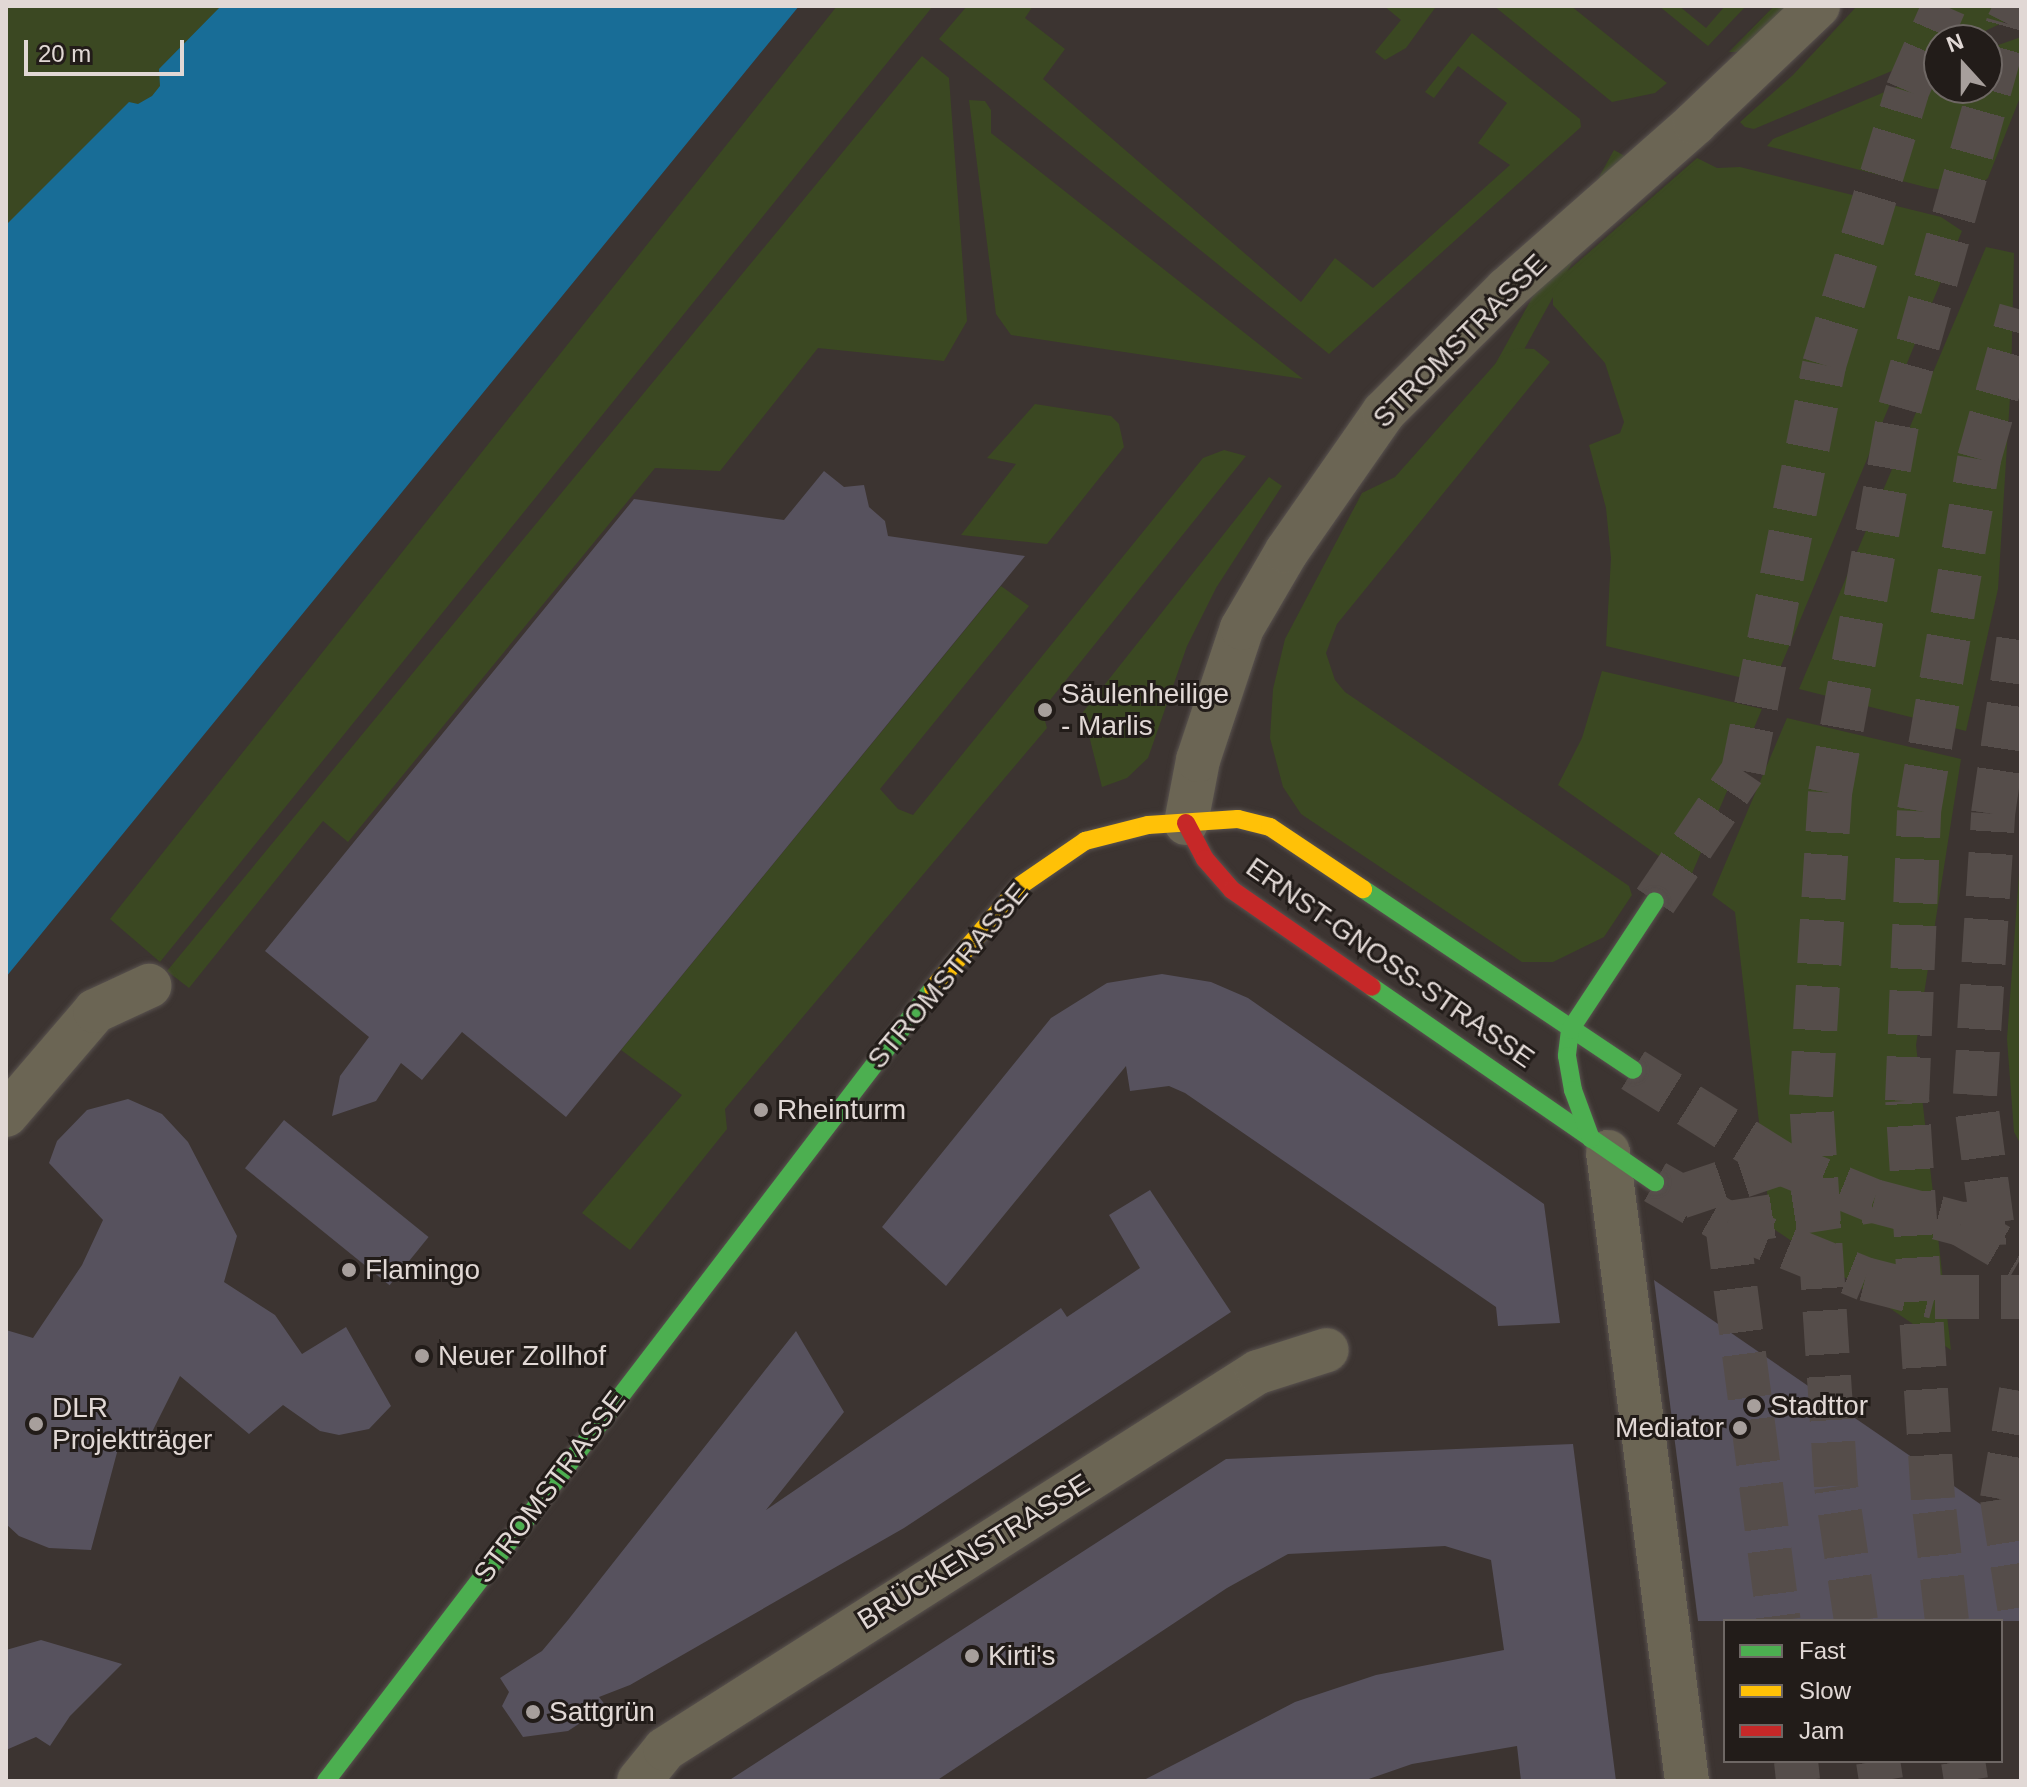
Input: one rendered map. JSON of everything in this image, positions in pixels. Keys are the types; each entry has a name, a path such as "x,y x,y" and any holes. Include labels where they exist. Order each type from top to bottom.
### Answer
{"main road":[{"name":"ERNST-GNOSS-STRASSE","path":"1633,1070 1270,827 1238,819 1186,823 1205,859 1232,890 1655,1182"},
{"name":"STROMSTRASSE","path":"326,1781 946,971 1012,896 1085,841 1148,825 1186,823"},
{"path":"1600,1146 1573,1090 1567,1056 1570,1030 1655,901"}],"street":[{"name":"STROMSTRASSE","path":"1186,823 1198,760 1242,628 1287,551 1384,412 1507,289 1695,123 1818,6"},
{"path":"6,1115 95,1011 149,986"},
{"path":"1600,1146 1633,1367 1687,1781"},
{"name":"BRÜCKENSTRASSE","path":"639,1781 665,1749 1258,1372 1327,1350"}],"green space":[{"path":"6,6 254,6 6,256"},
{"path":"837,6 933,6 160,962 110,919"},
{"path":"967,6 1033,6 1025,18 1065,49 1043,79 1301,302 1335,258 1373,288 1510,165 1478,143 1507,103 1458,66 1434,98 1425,92 1472,33 1580,119 1581,127 1329,354 939,39"},
{"path":"1384,6 1435,8 1406,48 1385,60 1375,52 1401,20"},
{"path":"1494,6 1571,6 1667,83 1655,93 1612,102"},
{"path":"1659,6 1679,6 1706,28 1725,6 1746,6 1708,46"},
{"path":"1774,6 1795,6 1752,52 1729,52"},
{"path":"1857,6 2021,6 2021,14 2000,24 1923,24 1923,58 1754,129 1740,122 1793,75"},
{"path":"2021,37 2021,95 1988,178 1970,193 1929,188 1767,146 1773,139 1923,76 1923,104 2003,104 2003,43"},
{"path":"922,56 949,78 967,321 944,361 818,348 720,471 655,468 348,842 323,821 189,988 167,971"},
{"path":"969,100 985,101 991,110 991,133 1303,379 1011,335 996,314"},
{"path":"1614,150 1630,159 1463,460 1447,451"},
{"path":"1697,158 1717,168 1740,167 1941,217 1962,231 1773,685 1606,646 1611,558 1606,508 1589,445 1620,433 1624,422 1605,363 1553,305 1553,293 1563,275"},
{"path":"1986,247 2014,253 2011,381 1998,589 1966,731 1799,689"},
{"path":"1518,348 1534,349 1550,362 1337,624 1326,653 1335,680 1345,692 1629,886 1632,895 1604,937 1553,962 1522,962 1301,814 1283,787 1270,738 1273,689 1285,639 1362,493 1395,477 1504,354"},
{"path":"1035,404 1111,416 1119,424 1124,447 1047,544 961,535 1016,464 987,458"},
{"path":"1224,450 1246,456 1042,710 1047,728 725,1109 727,1129 630,1250 582,1213 682,1095 621,1050 1001,586 1029,606 880,789 898,809 913,815 1203,458"},
{"path":"1269,477 1282,486 1216,588 1187,646 1148,758 1127,778 1102,787 1083,712"},
{"path":"1602,671 1762,709 1690,878 1558,785 1582,738"},
{"path":"1787,718 1961,759 1916,1045 1951,1350 1771,1227 1735,912 1712,895"},
{"path":"2021,847 2021,1145 2014,1132 2007,1039"}],"water":[{"path":"221,6 799,6 6,977 6,225 129,102 138,104 152,96 160,86 159,69"}],"building":[{"path":"824,471 844,487 864,485 869,507 885,521 888,536 1025,556 566,1117 462,1032 422,1080 401,1063 376,1101 332,1116 340,1076 369,1037 265,951 634,499 784,520"},
{"path":"1162,974 1211,982 1248,998 1544,1204 1560,1323 1498,1326 1496,1307 1185,1093 1169,1086 1130,1091 1126,1066 946,1286 882,1227 1051,1018 1107,983"},
{"path":"128,1099 162,1114 188,1142 237,1236 224,1282 275,1315 302,1354 346,1327 391,1406 369,1429 339,1435 320,1431 283,1405 249,1434 180,1376 143,1450 119,1445 91,1550 49,1548 19,1536 6,1524 6,1330 33,1338 82,1265 103,1220 49,1163 57,1141 87,1110"},
{"path":"284,1120 429,1237 390,1285 245,1168"},
{"path":"1150,1190 1231,1312 904,1528 630,1685 599,1697 606,1706 568,1731 523,1737 502,1706 509,1692 500,1678 542,1651 796,1331 844,1412 766,1510 1061,1308 1067,1317 1140,1268 1109,1215"},
{"name":"Stadttor","path":"1654,1280 2021,1532 2021,1621 1698,1621"},
{"path":"1573,1444 1616,1781 1521,1781 1517,1746 1412,1764 1363,1781 1142,1781 1295,1702 1376,1675 1504,1650 1491,1560 1445,1546 1288,1554 1227,1588 936,1781 728,1781 1226,1459"},
{"path":"41,1640 122,1664 70,1716 50,1746 36,1737 6,1750 6,1650"}],"tunnel":[{"path":"1655,901 1743,771 1824,365 1907,91 1944,6"},
{"path":"1856,1619 1836,1486 1811,1096 1830,793 1900,408 2008,24 2017,6"},
{"path":"1947,1619 1933,1499 1907,1101 1919,811 1979,459 2021,310"},
{"path":"1992,1223 1975,1095 1993,814 2021,621"},
{"path":"1633,1070 1781,1163 1874,1201 1961,1224 2021,1222"},
{"path":"1680,1197 1781,1163"},
{"path":"1655,1182 1727,1223 1865,1279 1935,1297 2021,1297"},
{"path":"1729,1223 1871,1201"},
{"path":"1727,1223 1779,1619"},
{"path":"1961,1224 2021,1259"},
{"path":"2021,1391 2002,1499 2021,1619"},
{"path":"1796,1763 1798,1781"},
{"path":"1878,1763 1881,1781"},
{"path":"1963,1763 1966,1781"}],"traffic: fast":[{"path":"1363,889 1633,1070"},
{"path":"1570,1030 1655,901"},
{"path":"1372,987 1655,1182"},
{"path":"326,1781 933,988"},
{"path":"1570,1030 1567,1056 1573,1090 1591,1139"}],"traffic: slow":[{"path":"933,988 1021,885 1085,841 1148,825 1238,819 1270,827 1363,889"}],"traffic: jam":[{"path":"1186,823 1205,859 1232,890 1372,987"}],"place":[{"name":"Säulenheilige - Marlis","path":"1045,710"},
{"name":"Rheinturm","path":"761,1110"},
{"name":"Flamingo","path":"349,1270"},
{"name":"Neuer Zollhof","path":"422,1356"},
{"name":"Stadttor","path":"1754,1406"},
{"name":"DLR Projektträger","path":"36,1424"},
{"name":"Mediator","path":"1740,1428"},
{"name":"Kirti's","path":"972,1656"},
{"name":"Sattgrün","path":"533,1712"}]}
